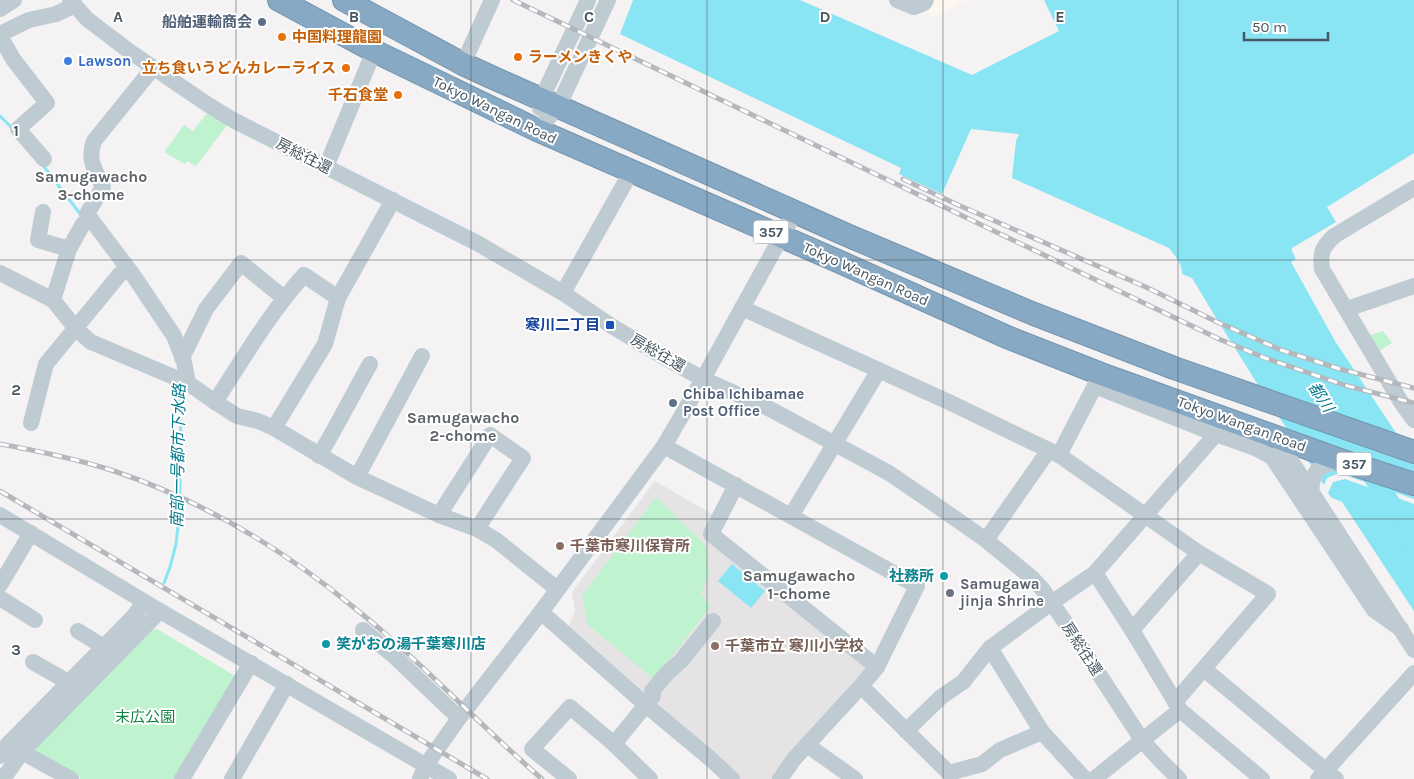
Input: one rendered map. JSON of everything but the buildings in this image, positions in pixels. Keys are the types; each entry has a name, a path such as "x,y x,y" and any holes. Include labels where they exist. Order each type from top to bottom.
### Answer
{"highway":[{"name":"Tokyo Wangan Road","path":"279,0 374,51 537,130 1007,337 1098,380 1284,439 1414,484"},
{"name":"Tokyo Wangan Road","path":"344,0 463,64 848,236 1034,314 1174,368 1413,452"},
{"path":"848,236 932,284 1179,385 1251,410 1260,415 1284,439"}],"street":[{"path":"0,9 14,0"},
{"path":"463,64 492,0"},
{"path":"537,130 588,0"},
{"path":"549,103 608,0"},
{"path":"898,0 914,7 924,3 926,0"},
{"path":"44,159 18,129 47,103 13,59 0,35 29,20 56,14 72,2"},
{"name":"房総往還","path":"72,2 93,24 153,68 233,120 477,243 563,293 610,325 703,379 770,409 889,473 930,500 986,540 1032,578 1067,624 1142,740 1179,779"},
{"path":"326,167 374,51"},
{"path":"53,300 69,250 103,188 91,160 91,150 94,141 153,68"},
{"path":"563,293 631,172"},
{"path":"1414,188 1334,236 1325,245 1320,257 1322,269 1401,402 1414,420"},
{"path":"274,428 325,344 338,298 393,200"},
{"path":"43,212 38,240 69,250"},
{"path":"423,772 459,718 541,612 664,446 703,379 794,212"},
{"path":"85,219 162,316 174,336 182,358 182,381"},
{"path":"182,358 206,309 241,263 284,298"},
{"path":"0,274 53,300 75,328 92,342 182,381 237,416 258,421 274,428 357,477 439,515 477,529 496,540 557,589"},
{"path":"32,423 46,364 120,274"},
{"path":"215,402 266,323 304,275 338,298"},
{"path":"1347,309 1414,286"},
{"path":"742,308 951,403 1054,453 1199,553 1268,594 1204,669 1178,706 1142,740 1094,779"},
{"path":"357,477 422,356"},
{"path":"319,456 370,364"},
{"path":"791,516 879,370"},
{"path":"986,540 1054,453 1098,380 1216,434 1255,448 1272,457 1374,610 1401,629"},
{"path":"439,515 490,434 523,458 477,529"},
{"path":"906,731 941,697 963,682 990,648 1051,603 1095,574 1216,434"},
{"path":"1284,439 1311,494 1414,650"},
{"path":"664,446 917,586 877,667 794,759 780,779"},
{"path":"1311,494 1314,473 1318,468 1328,463 1344,461"},
{"path":"736,485 711,534 877,667"},
{"path":"0,515 144,602 287,684 423,772 449,779"},
{"path":"0,585 31,533"},
{"path":"1132,630 1199,553"},
{"path":"1095,574 1132,630 1178,706 1262,779"},
{"path":"0,598 35,620"},
{"path":"3,779 8,748 68,682 134,616 144,602"},
{"path":"8,748 160,611"},
{"path":"541,612 732,779"},
{"path":"614,744 653,696 652,691 668,672 681,661 713,621"},
{"path":"363,630 394,656 459,718"},
{"path":"78,631 104,647"},
{"path":"990,648 1042,732 1085,779"},
{"path":"33,662 68,682"},
{"path":"182,779 251,663"},
{"path":"1204,669 1327,776 1414,673"},
{"path":"232,779 287,684"},
{"path":"861,686 949,774 982,764 1000,750 1042,732"},
{"path":"569,779 532,749 570,707 614,744 650,779"},
{"path":"808,745 855,779"},
{"path":"8,748 71,779"}],"shaded area":[{"path":"931,0 968,0 933,17 925,13"},
{"name":"千葉市立 寒川小学校","path":"655,481 715,516 704,535 864,666 866,671 775,779 740,779 719,755 708,749 569,626 575,611 572,592"}],"green space":[{"path":"208,112 228,124 196,166 187,161 185,164 164,152 184,125 193,131"},
{"path":"1383,331 1392,343 1379,351 1368,336"},
{"path":"656,497 706,546 709,573 701,594 711,606 654,679 588,625 582,596"},
{"name":"末広公園","path":"157,629 235,676 178,779 81,779 36,754 35,744 147,630"}],"water":[{"path":"633,0 800,0 972,75 1059,31 1044,0 1414,0 1414,153 1327,207 1336,222 1292,248 1296,259 1291,262 1335,341 1414,460 1414,499 1339,473 1327,478 1324,485 1258,385 1192,278 1182,274 1180,263 1169,248 1012,178 1016,141 1019,134 971,129 942,194 899,174 901,168 620,34"},
{"path":"1345,479 1414,504 1414,611 1342,502 1332,498 1328,493 1333,482"},
{"path":"732,564 765,591 751,608 718,581"}],"waterway":[{"name":"南部一号都市下水路","path":"0,116 13,129"},
{"name":"南部一号都市下水路","path":"42,164 81,215"},
{"name":"南部一号都市下水路","path":"164,583 176,544 179,517 181,452 180,386"},
{"name":"都川","path":"1365,464 1414,540"}],"railway":[{"path":"513,0 1219,339 1265,358 1344,385 1414,403"},
{"path":"903,179 1148,288 1215,321 1281,350 1340,369 1414,388"},
{"path":"0,444 86,463 146,483 209,511 268,545 325,585 377,626 542,779"},
{"path":"0,491 487,779"}],"place":[{"name":"船舶運輸商会","path":"262,22"},
{"name":"中国料理龍園","path":"282,37"},
{"name":"ラーメンきくや","path":"518,57"},
{"name":"Lawson","path":"68,61"},
{"name":"立ち食いうどんカレーライス","path":"346,68"},
{"name":"千石食堂","path":"398,95"},
{"name":"寒川二丁目","path":"610,325"},
{"name":"Chiba Ichibamae Post Office","path":"673,403"},
{"name":"千葉市寒川保育所","path":"560,546"},
{"name":"社務所","path":"944,576"},
{"name":"Samugawa jinja Shrine","path":"950,593"},
{"name":"笑がおの湯千葉寒川店","path":"326,644"},
{"name":"千葉市立 寒川小学校","path":"715,646"}],"district":[{"name":"Samugawacho 3-chome","path":"91,185"},
{"name":"Samugawacho 2-chome","path":"463,426"},
{"name":"Samugawacho 1-chome","path":"799,584"}]}
